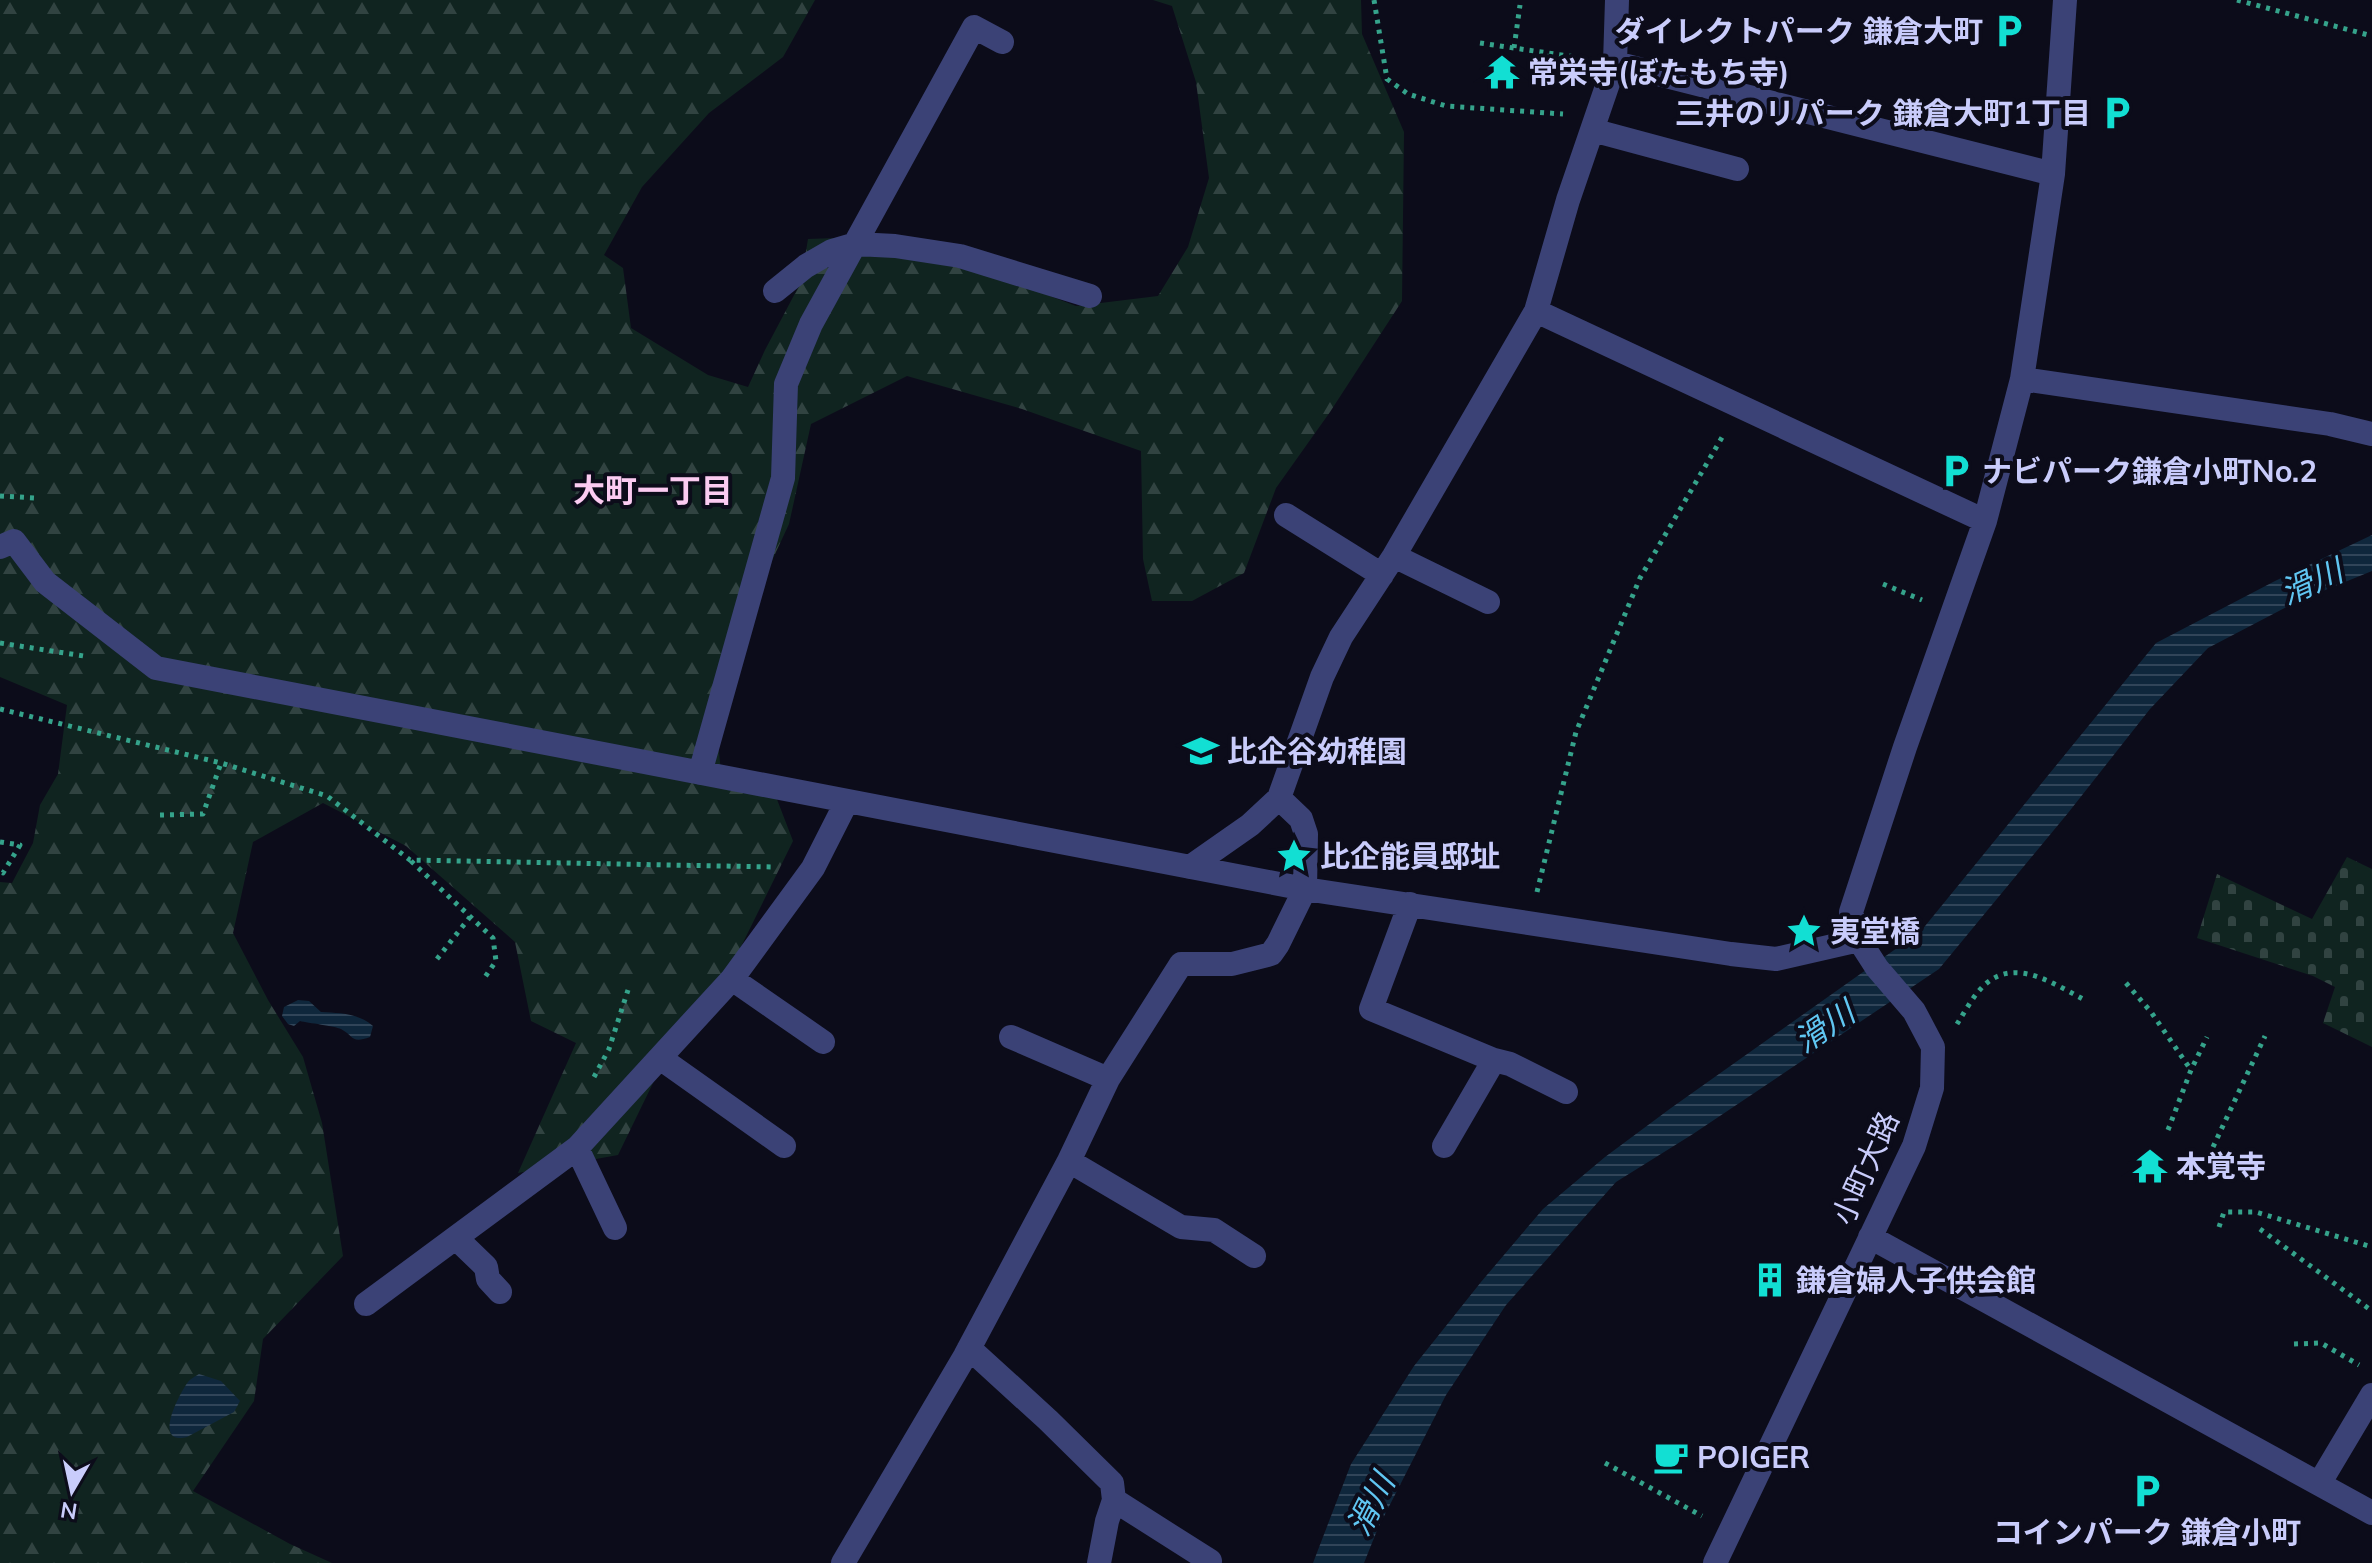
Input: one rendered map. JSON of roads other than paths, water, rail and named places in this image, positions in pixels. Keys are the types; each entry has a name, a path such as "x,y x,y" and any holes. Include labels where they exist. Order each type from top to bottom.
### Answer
{"street":[{"path":"1190,867 1250,825 1279,798 1322,677 1341,637 1388,565 1536,311 1568,200 1615,63 1617,0"},
{"path":"0,547 14,541 45,582 156,668 1305,889 1776,959 1859,940 1851,912 1905,747 1985,521 2022,379 2053,174 2065,0"},
{"path":"700,773 783,478 786,384 811,324 974,27 1002,42"},
{"path":"1615,63 2053,174"},
{"path":"1594,126 1737,169"},
{"path":"775,291 819,258 856,244 895,246 960,256 1090,296"},
{"path":"1536,311 1985,521"},
{"path":"2022,379 2330,424 2372,434"},
{"path":"1286,515 1388,565 1488,602"},
{"path":"843,1563 969,1348 1069,1161 1108,1079 1181,964 1232,964 1271,954 1278,944 1305,889 1306,834 1301,819 1279,798"},
{"path":"366,1304 577,1148 732,979 813,868 847,801"},
{"path":"1410,904 1371,1009 1510,1064 1566,1092"},
{"name":"小町大路","path":"1715,1563 1914,1146 1932,1088 1933,1047 1914,1011 1877,968 1859,940"},
{"path":"732,979 823,1042"},
{"path":"1011,1037 1108,1079"},
{"path":"660,1058 784,1146"},
{"path":"1444,1146 1494,1060"},
{"path":"577,1148 615,1228"},
{"path":"1069,1161 1181,1227 1214,1230 1254,1256"},
{"path":"1870,1237 2372,1513"},
{"path":"456,1238 486,1267 488,1279 500,1292"},
{"path":"969,1348 1112,1483 1114,1500 1099,1563"},
{"path":"2319,1484 2372,1395"},
{"path":"1114,1500 1210,1561"}],"water":[{"name":"滑川","path":"2372,535 2372,571 2296,602 2208,648 2150,709 1939,969 1616,1182 1506,1305 1446,1395 1378,1528 1364,1563 1313,1563 1351,1464 1414,1366 1543,1209 1605,1157 1671,1108 1921,931 2156,643"},
{"path":"298,1000 309,1001 321,1012 361,1018 373,1026 370,1037 356,1039 338,1028 300,1021 294,1026 288,1024 282,1016 284,1007"},
{"path":"199,1374 221,1381 240,1401 234,1412 187,1437 177,1438 171,1434 170,1427 174,1407 188,1382"}],"place":[{"name":"ダイレクトパーク 鎌倉大町","path":"2009,31"},
{"name":"常栄寺(ぼたもち寺)","path":"1502,72"},
{"name":"三井のリパーク 鎌倉大町1丁目","path":"2117,113"},
{"name":"ナビパーク鎌倉小町No.2","path":"1956,471"},
{"name":"比企谷幼稚園","path":"1201,751"},
{"name":"比企能員邸址","path":"1294,856"},
{"name":"夷堂橋","path":"1804,931"},
{"name":"本覚寺","path":"2150,1166"},
{"name":"鎌倉婦人子供会館","path":"1770,1280"},
{"name":"POIGER","path":"1671,1457"},
{"name":"コインパーク 鎌倉小町","path":"2147,1491"}],"district":[{"name":"大町一丁目","path":"653,490"}]}
